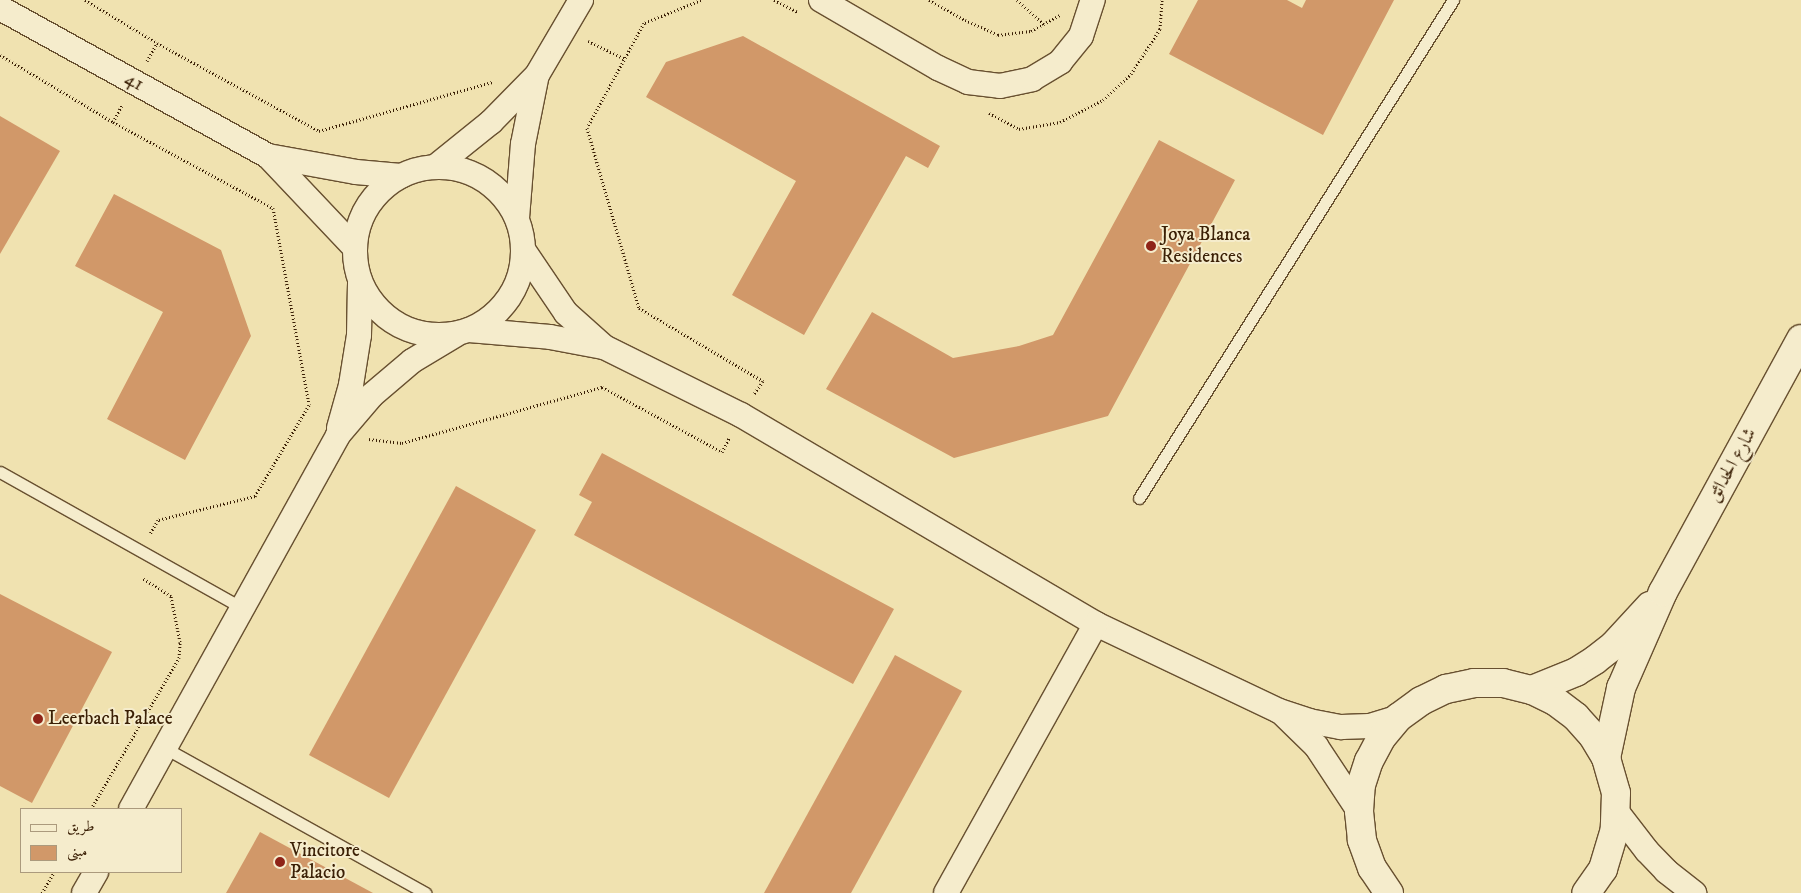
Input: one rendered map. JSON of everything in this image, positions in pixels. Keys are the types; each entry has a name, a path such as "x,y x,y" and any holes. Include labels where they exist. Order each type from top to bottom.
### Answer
{"street":[{"path":"581,0 537,75 491,122 435,166 401,176 382,188 368,205 358,226 354,248 355,266 360,283 376,308 399,326 428,335 463,332 550,336 604,347 741,415 1096,624 1279,711 1309,721 1341,727 1370,726 1399,718"},
{"path":"821,0 938,68 968,82 1000,86 1032,79 1060,62 1081,36 1093,0"},
{"name":"41","path":"0,8 268,156"},
{"path":"131,808 338,435 372,395 412,361 491,318 509,299 520,277 524,252 517,218 523,144 537,75"},
{"path":"268,156 347,170 401,176"},
{"path":"268,156 354,248"},
{"path":"435,166 460,170 484,180 504,196 517,218"},
{"path":"524,252 566,313 604,347"},
{"path":"338,435 351,385 358,343 360,283"},
{"name":"شارع الحدائق","path":"1662,592 1801,339"},
{"path":"1532,690 1576,672 1595,660 1614,645 1662,592"},
{"path":"1606,758 1621,688 1662,592"},
{"path":"946,893 1096,624"},
{"path":"1389,893 1372,868 1362,840 1358,811 1361,785 1369,761 1382,737 1399,718 1421,701 1446,689 1474,683 1503,683 1532,690 1555,701 1576,717 1593,736 1606,758 1616,793 1617,812 1609,854 1603,869 1586,893"},
{"path":"1279,711 1316,746 1358,811"},
{"path":"1617,812 1647,851 1666,871 1694,893"},
{"path":"84,893 95,873"}],"lane":[{"path":"1139,498 1453,0"},
{"path":"0,472 242,608"},
{"path":"164,748 425,893"}],"path":[{"path":"85,0 157,43 319,131 498,80"},
{"path":"338,435 402,443 602,387 722,452 741,415 762,381 639,308 587,128 644,23 701,0"},
{"path":"929,0 964,20 998,34 1031,32 1062,14"},
{"path":"1017,0 1044,24"},
{"path":"134,82 157,43"},
{"path":"0,55 113,122 272,208 308,405 255,496 158,520 140,551 132,572 171,596 180,642 179,658 92,808"},
{"path":"42,893 53,873"}],"building":[{"path":"1198,0 1287,0 1302,8 1306,0 1394,0 1323,135 1169,54"},
{"path":"743,36 940,146 928,168 906,156 804,335 732,295 796,181 646,97 666,62"},
{"path":"0,116 60,151 0,254"},
{"name":"Joya Blanca Residences","path":"1159,140 1235,180 1108,416 954,458 826,389 872,312 953,358 1019,346 1053,335"},
{"path":"114,194 221,250 251,336 185,460 107,419 163,312 75,266"},
{"path":"602,453 894,609 853,684 574,535 592,502 579,495"},
{"path":"456,486 536,530 389,798 309,755"},
{"name":"Leerbach Palace","path":"0,594 112,652 32,803 0,786"},
{"path":"895,655 962,691 851,893 764,893"},
{"name":"Vincitore Palacio","path":"260,832 373,893 226,893"}],"place":[{"name":"Joya Blanca Residences","path":"1151,246"},
{"name":"Leerbach Palace","path":"38,719"},
{"name":"Vincitore Palacio","path":"280,862"}]}
